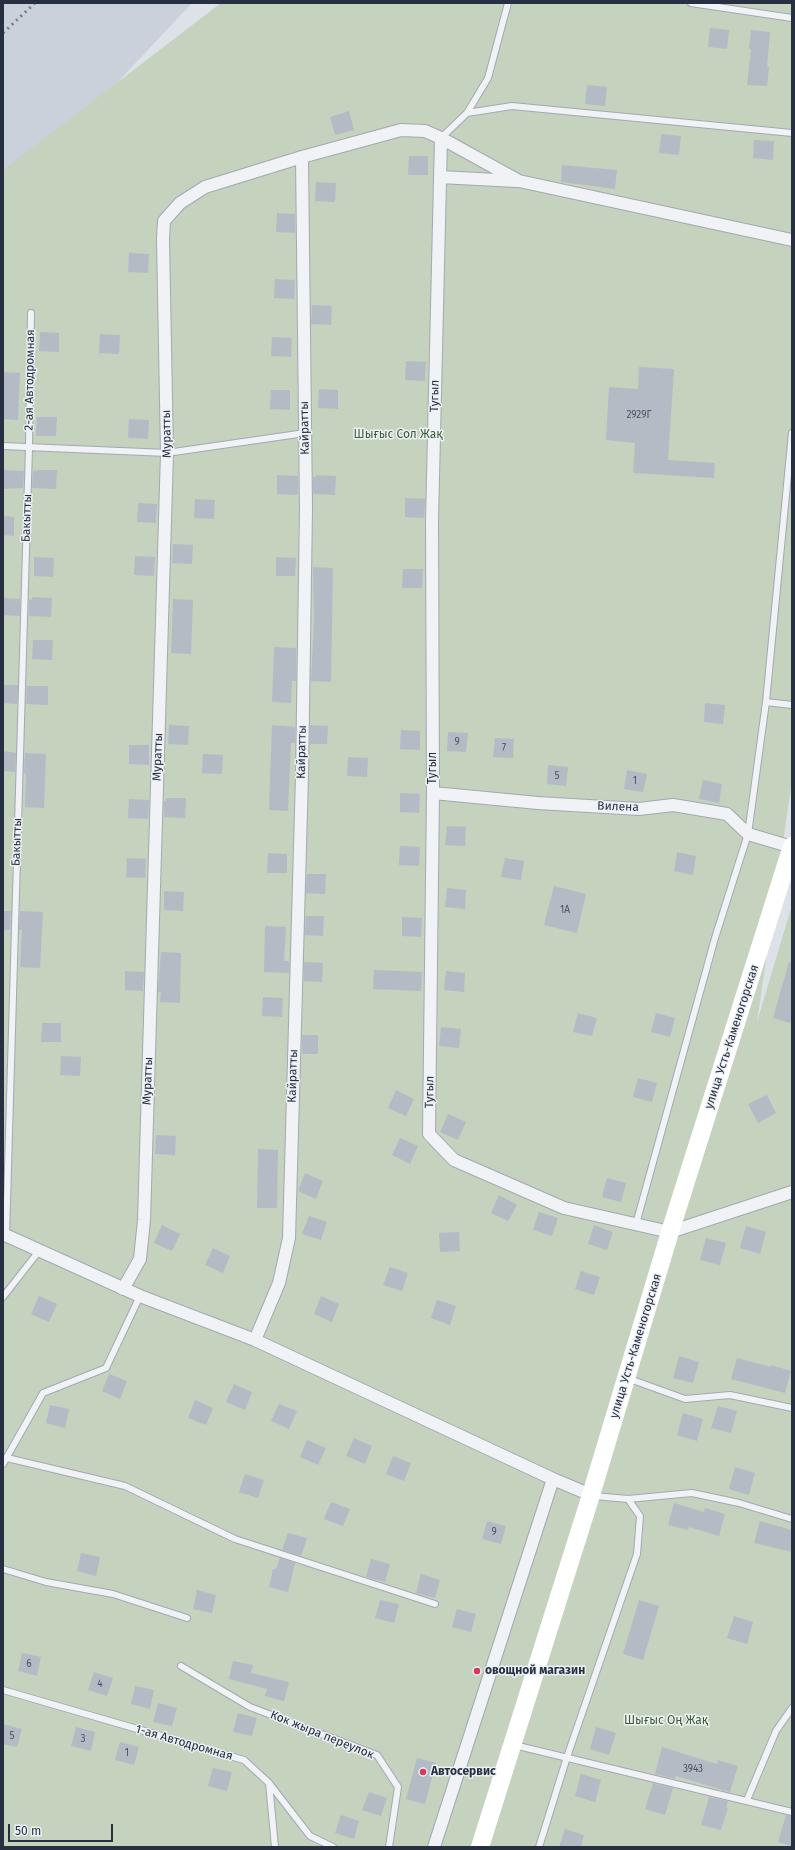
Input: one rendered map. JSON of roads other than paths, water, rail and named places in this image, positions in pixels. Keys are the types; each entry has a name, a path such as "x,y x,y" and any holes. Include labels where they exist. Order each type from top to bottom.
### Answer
{"street":[{"path":"302,157 401,130 425,131 441,138 519,181"},
{"name":"Тугыл","path":"441,138 432,520 434,793 429,1134 454,1160 564,1208 670,1232"},
{"name":"Муратты","path":"124,1289 140,1259 144,1220 167,453 163,239 164,221 180,203 205,187 302,157"},
{"name":"Кайратты","path":"255,1340 279,1283 289,1238 302,768 305,433 302,157"},
{"path":"440,177 519,181 792,240"},
{"name":"Вилена","path":"434,793 538,803 639,809 673,805 727,814 748,834 792,846"},
{"name":"улица Усть-Каменогорская","path":"480,1847 591,1495 670,1232 792,846"},
{"path":"670,1232 792,1192"},
{"path":"5,1235 140,1296 255,1340 553,1479 591,1495"},
{"path":"434,1847 553,1479"}],"lane":[{"path":"441,138 467,113 488,78 508,3"},
{"path":"692,3 792,18"},
{"path":"467,113 512,106 792,133"},
{"name":"2-ая Автодромная","path":"29,447 31,313"},
{"path":"3,446 167,453 305,433"},
{"path":"636,1224 715,938 748,834 766,702 791,459 792,433"},
{"name":"Бакытты","path":"5,1235 29,447"},
{"path":"766,702 792,705"},
{"path":"3,1297 39,1251"},
{"path":"3,1464 43,1394 106,1368 140,1296"},
{"path":"626,1378 685,1399 730,1395 792,1408"},
{"path":"7,1458 125,1486 235,1539 434,1604"},
{"path":"591,1495 628,1499 692,1493 739,1503 792,1519"},
{"path":"539,1847 567,1757 637,1554 640,1516 628,1499"},
{"path":"3,1569 46,1582 113,1594 187,1618"},
{"name":"Кок жыра переулок","path":"181,1666 250,1707 377,1755 398,1787 389,1847"},
{"name":"1-ая Автодромная","path":"3,1690 244,1760 269,1783 310,1836 333,1847"},
{"path":"747,1800 776,1731 792,1708"},
{"path":"512,1744 792,1812"},
{"path":"269,1783 276,1847"}],"railway":[{"path":"3,33 35,3"}],"place":[{"name":"овощной магазин","path":"477,1671"},
{"name":"Автосервис","path":"423,1772"}],"park label":[{"name":"Шығыс Сол Жақ","path":"398,435"},
{"name":"Шығыс Оң Жақ","path":"666,1721"}]}
